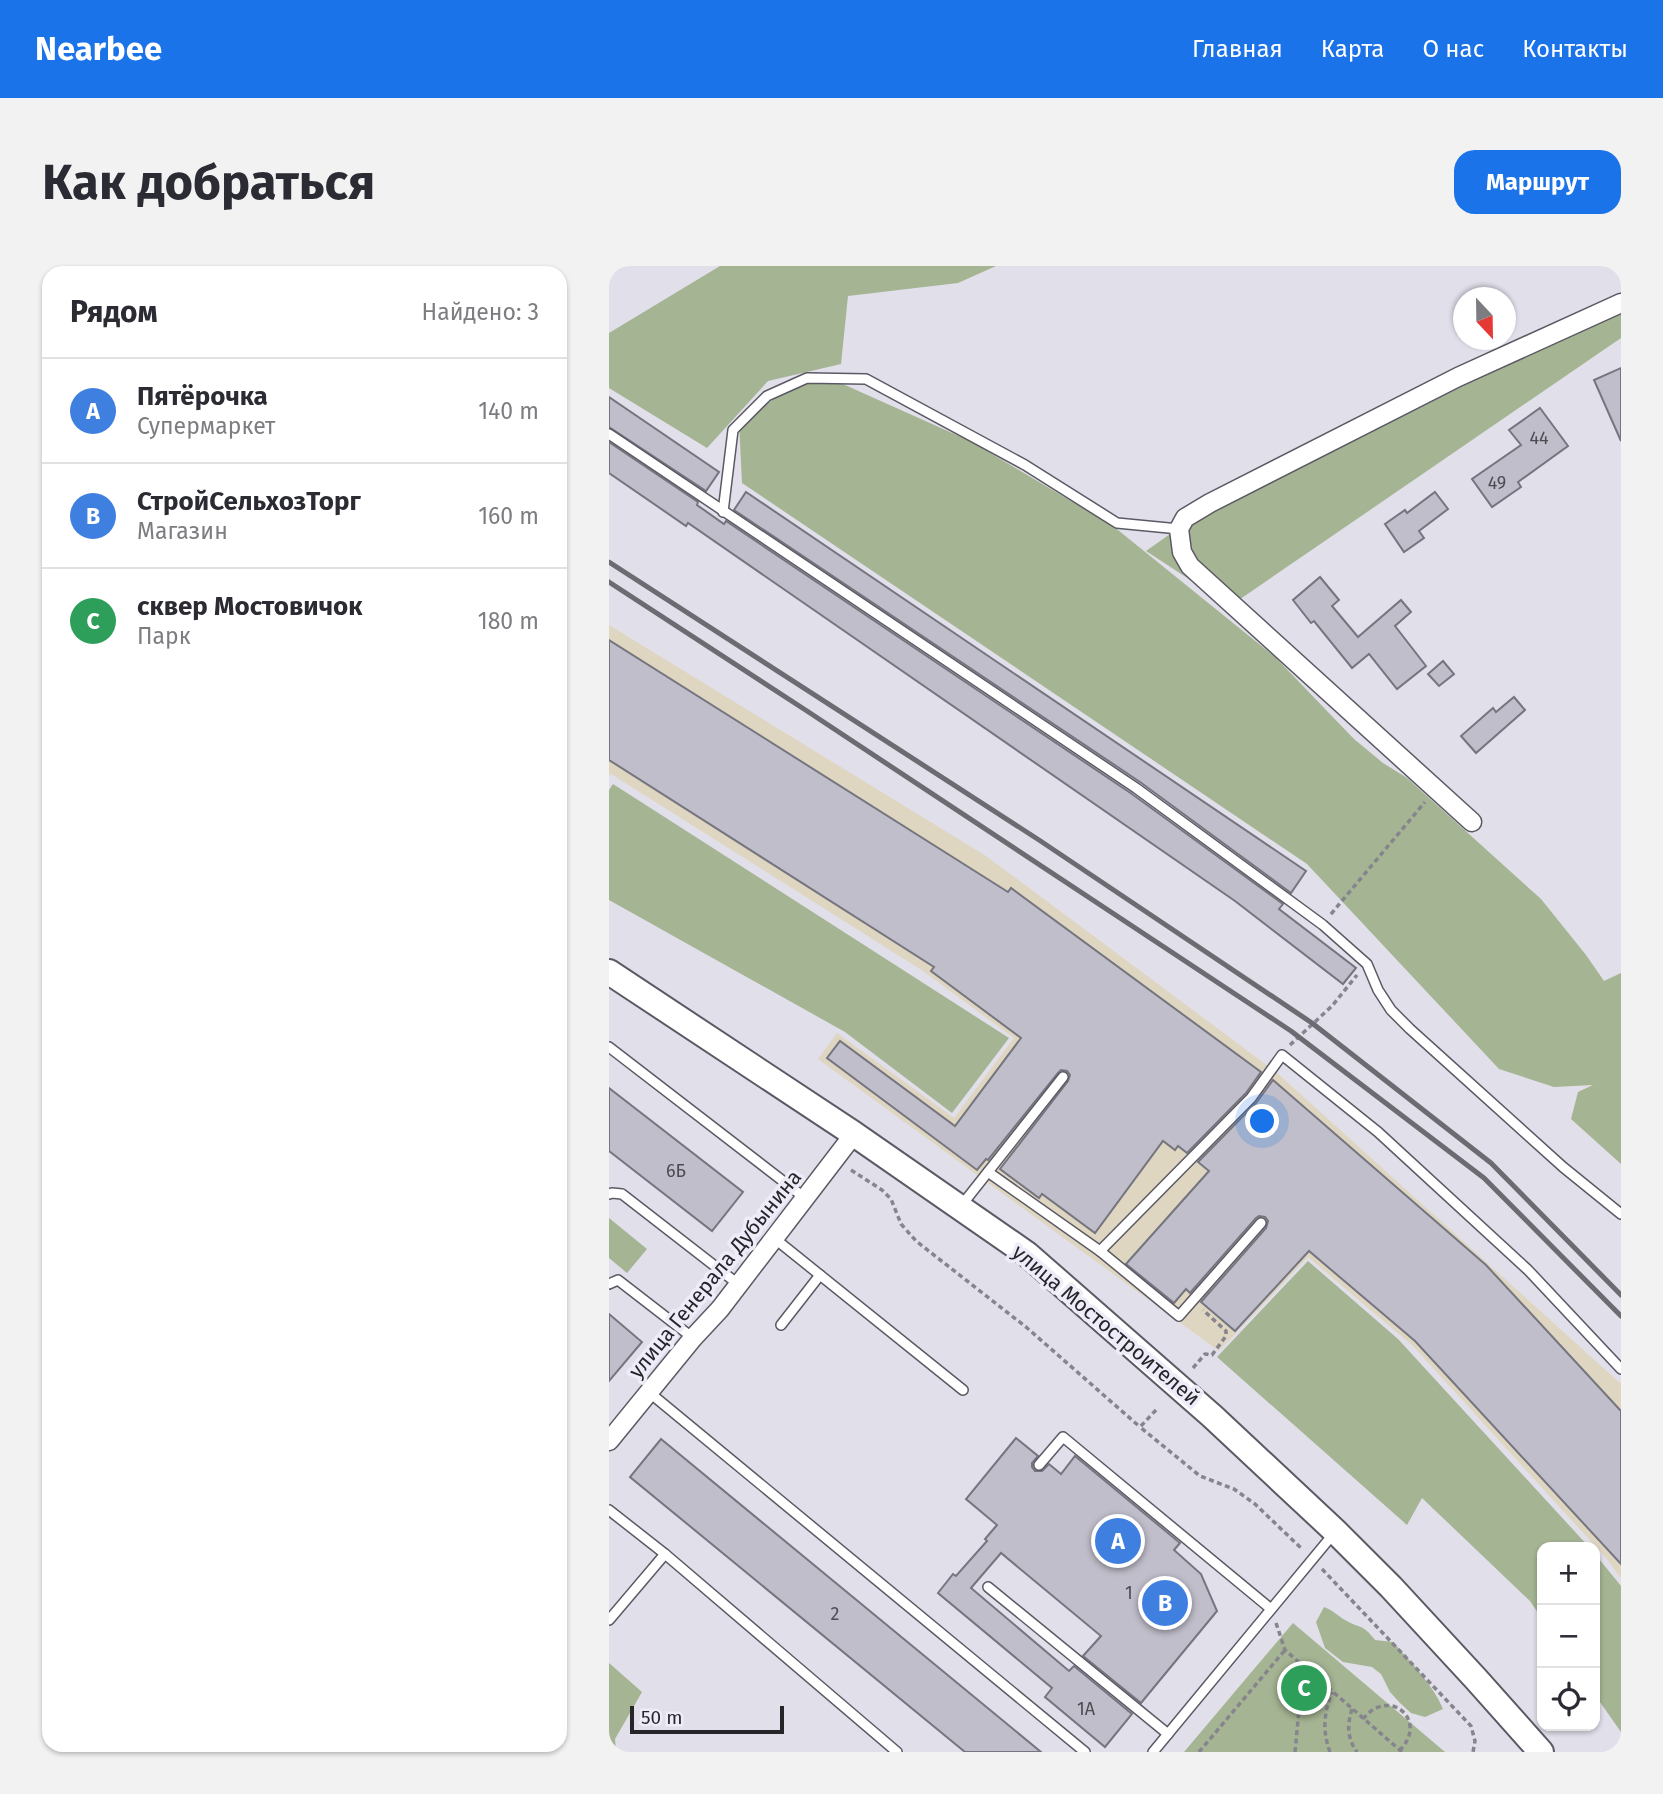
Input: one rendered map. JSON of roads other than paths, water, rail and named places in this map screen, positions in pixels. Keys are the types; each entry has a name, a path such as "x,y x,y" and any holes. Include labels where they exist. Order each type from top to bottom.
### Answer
{"main road":[{"name":"улица Мостостроителей","path":"609,972 854,1134 1027,1254 1212,1416 1335,1531 1391,1587 1529,1747"}],"street":[{"path":"1472,822 1190,566 1182,552 1179,528 1185,518 1210,503 1458,377 1621,303"},
{"name":"улица Генерала Дубынина","path":"609,1441 692,1338 720,1309 854,1134"}],"lane":[{"path":"723,512 733,430 767,396 807,378 866,379 1025,465 1117,523 1179,528"},
{"path":"609,434 1136,788 1323,925 1367,964 1378,990 1391,1010 1563,1167 1621,1214"},
{"path":"609,1047 805,1198"},
{"path":"1100,1251 1251,1098 1282,1055 1378,1132 1528,1270 1621,1369"},
{"path":"959,1207 1063,1077"},
{"path":"988,1172 1100,1251 1178,1316 1261,1223"},
{"path":"609,1194 622,1194 738,1284"},
{"path":"774,1238 963,1390"},
{"path":"781,1325 820,1275"},
{"path":"609,1284 618,1280 692,1338"},
{"path":"650,1393 1085,1752"},
{"path":"1039,1465 1063,1437 1271,1609"},
{"path":"609,1510 665,1554 897,1752"},
{"path":"1153,1752 1335,1531"},
{"path":"609,1620 665,1554"},
{"path":"988,1587 1168,1734"}],"railway":[{"path":"609,562 1039,840 1312,1023 1491,1163 1621,1295"},
{"path":"609,582 1291,1031 1484,1178 1621,1316"}],"place":[{"name":"Пятёрочка","path":"1118,1541"},
{"name":"СтройСельхозТорг","path":"1165,1603"},
{"name":"сквер Мостовичок","path":"1304,1688"}]}
